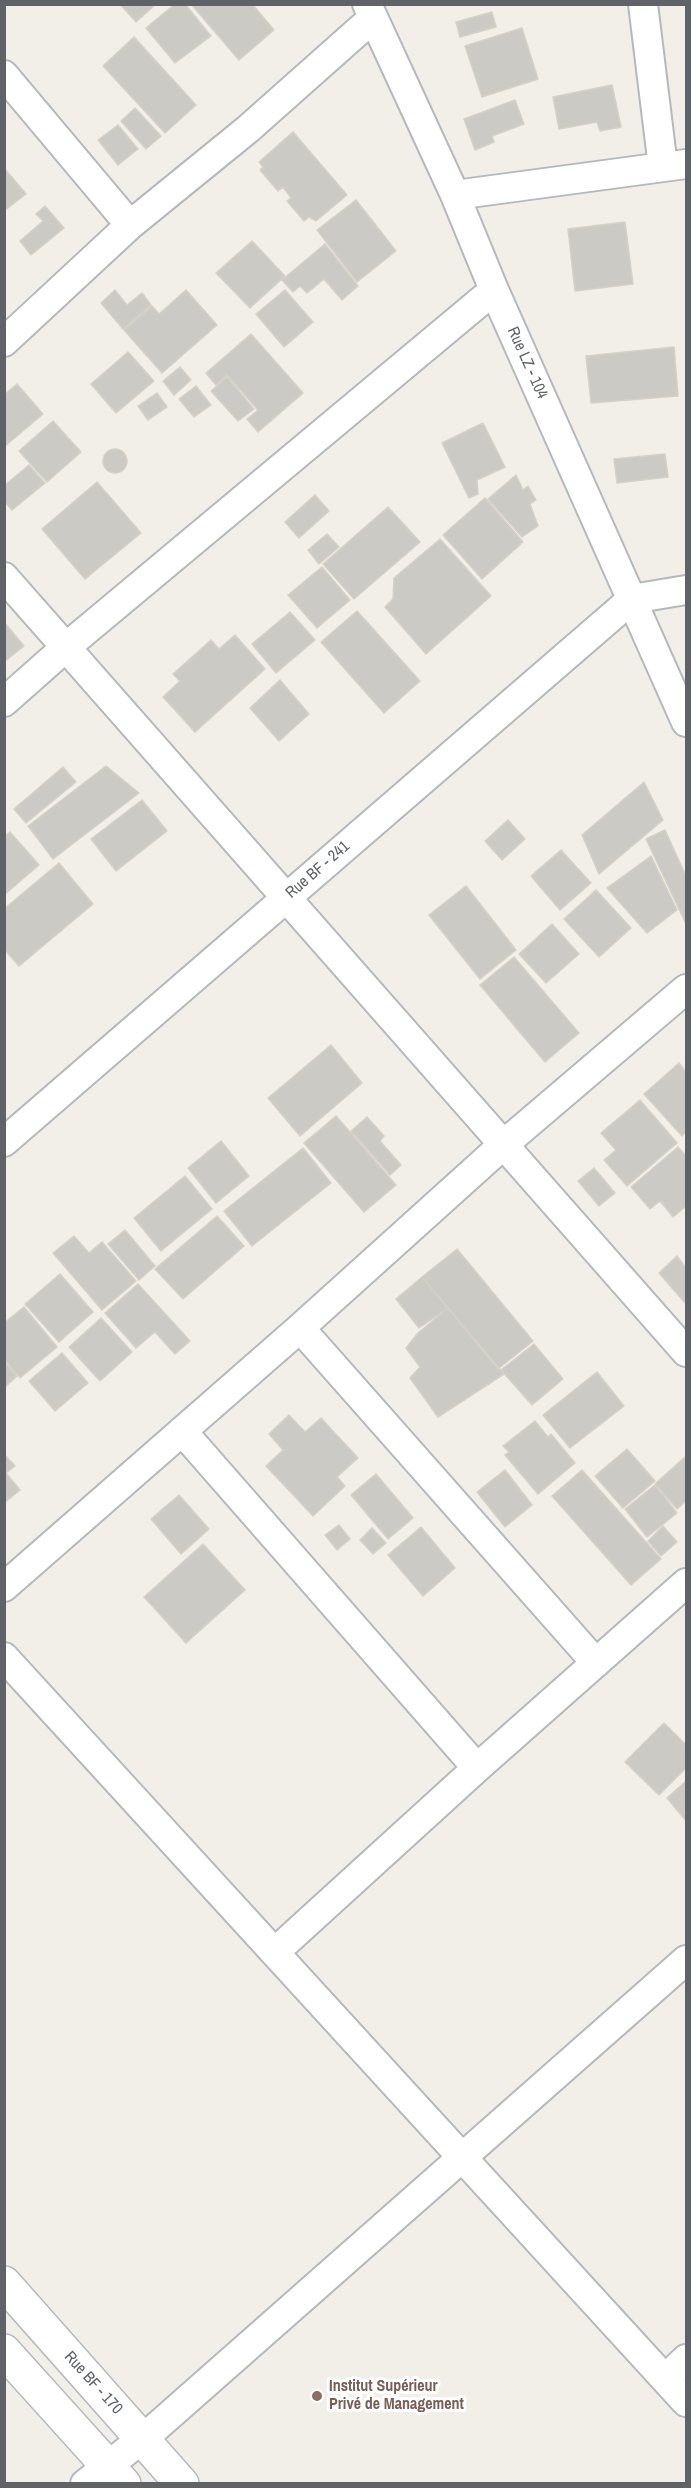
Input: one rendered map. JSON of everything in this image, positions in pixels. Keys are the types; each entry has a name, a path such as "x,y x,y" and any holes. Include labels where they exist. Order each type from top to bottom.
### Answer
{"main road":[{"name":"Rue BF - 170","path":"4,2283 182,2484"},
{"path":"4,2351 105,2477"}],"street":[{"path":"455,195 675,166 643,4"},
{"path":"4,342 130,225 248,129 370,11"},
{"name":"Rue LZ - 104","path":"370,11 455,195 494,290 687,722"},
{"path":"4,75 130,225"},
{"path":"4,702 65,648 494,290"},
{"path":"4,577 687,1352"},
{"path":"632,599 687,590"},
{"name":"Rue BF - 241","path":"4,1142 632,599"},
{"path":"4,1587 300,1328 503,1145 687,989"},
{"path":"300,1328 596,1663"},
{"path":"182,1431 477,1768"},
{"path":"275,1953 477,1768 687,1583"},
{"path":"4,1657 687,2402"},
{"path":"105,2477 142,2438 687,1960"},
{"path":"665,2379 687,2360"}],"building":[{"path":"120,4 156,4 136,22"},
{"path":"175,4 185,4 211,36 175,63 146,28"},
{"path":"191,4 252,4 274,30 239,60"},
{"path":"492,12 496,27 460,37 456,22"},
{"path":"522,28 538,79 482,97 465,46"},
{"path":"134,37 196,105 165,133 103,66"},
{"path":"612,85 621,127 600,131 597,122 559,129 553,97"},
{"path":"515,100 524,124 492,136 494,142 475,150 464,119"},
{"path":"135,108 161,136 146,149 121,121"},
{"path":"118,125 138,149 118,165 98,140"},
{"path":"293,132 347,195 316,221 309,217 304,221 287,201 291,198 283,187 278,191 260,170 263,167 259,162"},
{"path":"4,168 26,194 4,211"},
{"path":"356,200 396,251 357,282 317,230"},
{"path":"45,206 64,228 31,255 20,241 43,221 36,214"},
{"path":"625,222 633,284 575,291 568,229"},
{"path":"252,241 285,276 250,308 216,273"},
{"path":"325,244 358,286 342,300 324,279 307,293 300,286 293,292 282,280"},
{"path":"115,290 127,305 142,293 151,305 123,329 101,303"},
{"path":"186,290 217,325 162,373 124,330 152,306 159,314"},
{"path":"285,290 313,322 284,347 256,314"},
{"path":"251,334 303,393 258,432 247,419 258,410 227,375 216,385 206,373"},
{"path":"674,347 678,396 591,403 586,356"},
{"path":"128,352 154,381 116,413 91,384"},
{"path":"180,367 191,380 174,395 163,381"},
{"path":"227,377 254,409 238,421 211,391"},
{"path":"17,384 43,414 4,447 4,395"},
{"path":"196,386 211,405 194,417 179,399"},
{"path":"157,393 167,407 148,420 138,406"},
{"path":"53,421 81,452 47,482 19,451"},
{"path":"483,423 505,467 477,480 478,494 469,498 442,443"},
{"path":"115,449 124,452 127,461 124,470 115,473 106,470 103,461 106,452"},
{"path":"665,454 668,477 617,483 614,459"},
{"path":"29,465 45,483 12,510 4,501 4,486"},
{"path":"516,475 523,490 528,486 536,500 530,504 538,526 522,537 488,499"},
{"path":"97,482 141,533 85,579 42,529"},
{"path":"315,495 329,511 299,538 285,522"},
{"path":"485,498 523,542 482,579 443,535"},
{"path":"388,507 420,542 354,599 323,564"},
{"path":"327,534 339,547 319,564 308,550"},
{"path":"440,539 491,596 426,654 385,607 393,599 394,578"},
{"path":"322,567 350,600 317,628 288,595"},
{"path":"357,611 420,681 384,713 321,642"},
{"path":"290,612 315,640 276,673 252,644"},
{"path":"4,622 24,646 4,662"},
{"path":"235,635 265,669 195,732 163,697 180,681 173,674 211,640 219,649"},
{"path":"280,680 309,714 279,741 250,708"},
{"path":"106,766 139,793 53,859 28,826"},
{"path":"63,767 76,782 26,823 14,809"},
{"path":"644,782 663,820 599,874 582,835"},
{"path":"142,800 167,831 116,871 91,839"},
{"path":"508,820 525,839 502,860 485,841"},
{"path":"665,830 686,876 686,924 646,839"},
{"path":"10,832 39,865 4,895 4,837"},
{"path":"561,850 591,883 560,910 531,876"},
{"path":"651,856 677,910 647,933 607,888"},
{"path":"59,863 93,904 19,966 4,949 4,909"},
{"path":"466,886 516,950 480,979 429,915"},
{"path":"596,890 631,928 599,957 564,919"},
{"path":"552,924 579,954 546,983 519,954"},
{"path":"514,957 579,1033 545,1062 480,985"},
{"path":"331,1045 362,1083 300,1136 268,1098"},
{"path":"679,1063 686,1072 686,1132 682,1136 644,1094"},
{"path":"640,1100 677,1143 627,1186 604,1160 616,1150 601,1133"},
{"path":"336,1116 396,1185 364,1212 304,1143"},
{"path":"367,1117 384,1136 380,1141 401,1165 390,1175 351,1131"},
{"path":"221,1141 249,1176 216,1203 188,1168"},
{"path":"678,1147 686,1156 686,1206 673,1217 660,1201 650,1209 631,1187"},
{"path":"303,1148 331,1183 252,1246 224,1211"},
{"path":"594,1168 615,1193 599,1206 578,1181"},
{"path":"185,1176 212,1209 161,1251 134,1218"},
{"path":"217,1216 244,1246 183,1299 155,1269"},
{"path":"125,1230 155,1266 139,1280 108,1244"},
{"path":"74,1236 89,1253 102,1242 136,1281 102,1310 53,1253"},
{"path":"457,1249 533,1341 498,1369 422,1277"},
{"path":"677,1256 686,1268 686,1304 659,1273"},
{"path":"60,1274 93,1312 59,1342 25,1304"},
{"path":"422,1277 448,1308 419,1328 396,1299"},
{"path":"138,1284 190,1341 175,1354 155,1332 136,1348 105,1313"},
{"path":"24,1307 57,1347 20,1378 4,1359 4,1323"},
{"path":"448,1308 504,1374 438,1417 410,1378 420,1367 406,1348 418,1333"},
{"path":"101,1318 132,1352 100,1381 69,1347"},
{"path":"534,1344 563,1379 532,1405 501,1370"},
{"path":"62,1353 88,1383 55,1411 29,1381"},
{"path":"4,1362 17,1376 4,1388"},
{"path":"597,1372 624,1406 570,1448 543,1415"},
{"path":"289,1415 305,1432 321,1418 358,1458 337,1477 345,1486 313,1516 266,1466 283,1450 269,1434"},
{"path":"535,1421 548,1437 551,1434 575,1463 538,1494 505,1455 509,1452 503,1446"},
{"path":"627,1449 655,1481 623,1508 595,1476"},
{"path":"4,1454 15,1466 6,1473 20,1490 4,1503"},
{"path":"686,1456 686,1501 677,1509 655,1484"},
{"path":"505,1470 532,1505 505,1527 477,1492"},
{"path":"582,1470 661,1559 631,1585 552,1496"},
{"path":"376,1474 413,1518 388,1539 351,1495"},
{"path":"655,1485 677,1513 647,1537 625,1509"},
{"path":"179,1495 209,1529 181,1554 151,1519"},
{"path":"339,1525 350,1539 337,1550 325,1535"},
{"path":"663,1526 677,1542 661,1556 648,1541"},
{"path":"421,1527 455,1568 423,1596 388,1555"},
{"path":"372,1528 386,1543 373,1554 360,1540"},
{"path":"203,1544 245,1590 186,1643 144,1597"},
{"path":"664,1723 686,1745 686,1768 659,1795 625,1762"},
{"path":"686,1781 686,1821 667,1798"}],"place":[{"name":"Institut Supérieur Privé de Management","path":"317,2396"}]}
